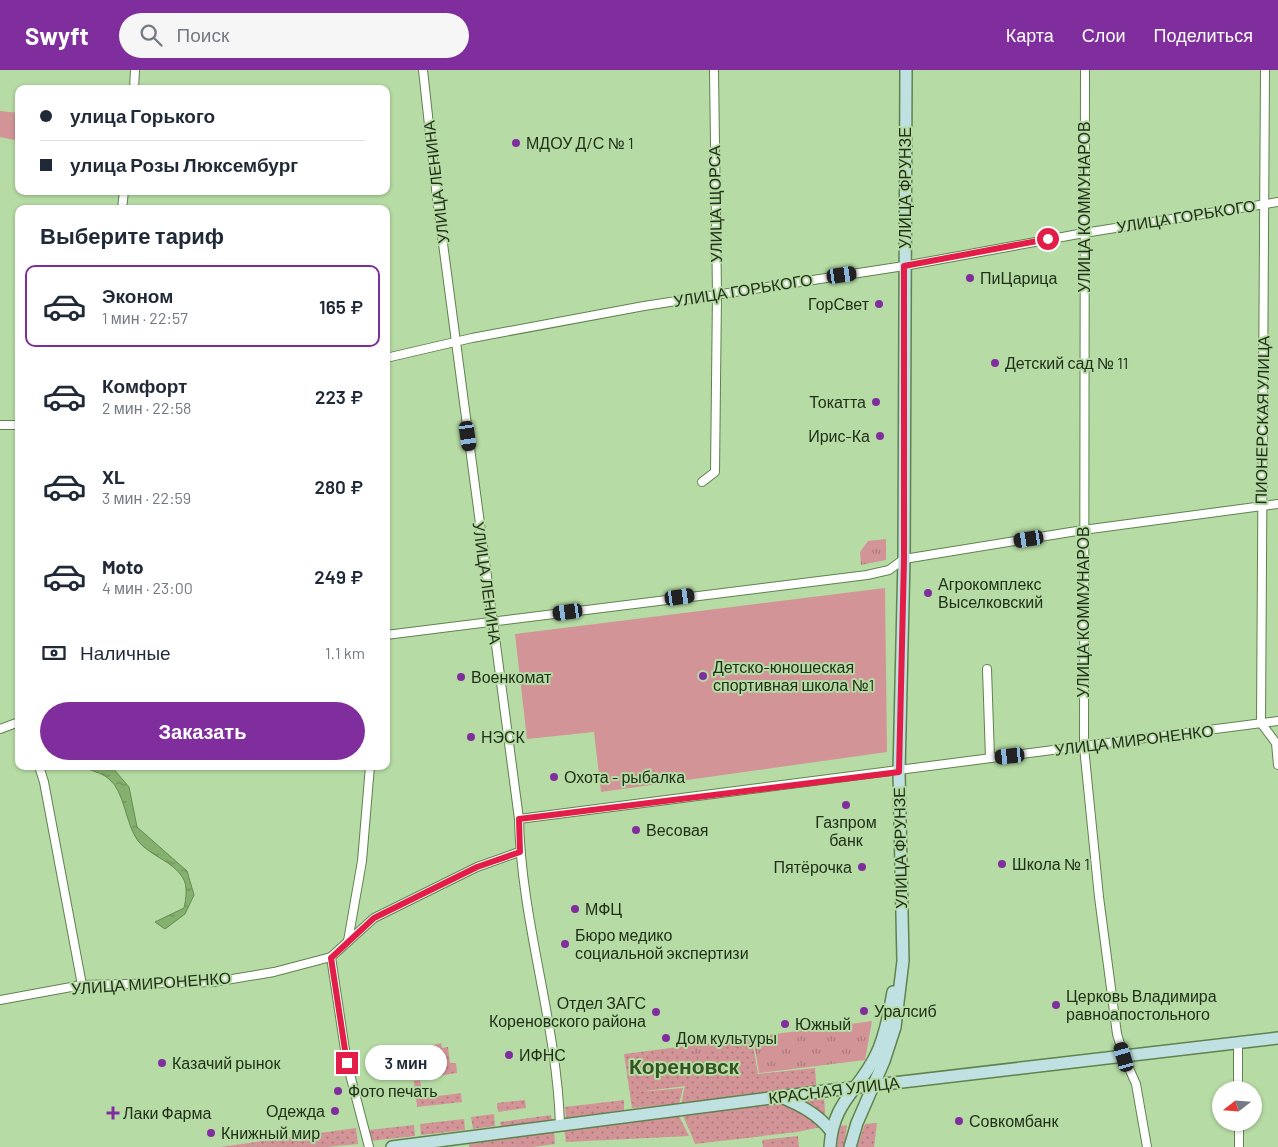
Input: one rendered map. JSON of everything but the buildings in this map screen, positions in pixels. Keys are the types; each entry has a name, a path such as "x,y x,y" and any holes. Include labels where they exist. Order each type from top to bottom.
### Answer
{"main road":[{"name":"УЛИЦА ФРУНЗЕ","path":"850,1147 856,1123 874,1085 896,1027 903,961 899,772 904,559 906,70"},
{"name":"УЛИЦА ФРУНЗЕ","path":"830,1147 831,1131 840,1106 876,1055 892,997 901,936"},
{"name":"КРАСНАЯ УЛИЦА","path":"392,1147 854,1087 1278,1038"},
{"path":"779,1097 807,1110 819,1118 831,1131"}],"street":[{"path":"134,85 135,70"},
{"name":"УЛИЦА ЛЕНИНА","path":"423,70 436,198 519,819 520,852 550,1033 560,1125"},
{"name":"УЛИЦА ЩОРСА","path":"702,482 715,472 717,294 714,70"},
{"name":"УЛИЦА КОММУНАРОВ","path":"1085,70 1084,747 1100,907 1117,1034 1124,1057 1136,1084 1147,1147"},
{"name":"ПИОНЕРСКАЯ УЛИЦА","path":"1261,724 1265,70"},
{"name":"УЛИЦА ГОРЬКОГО","path":"390,357 456,342 717,294 904,266 1084,233 1278,202"},
{"path":"0,425 15,425"},
{"path":"390,635 699,594 867,575 889,570 904,559 1083,530 1278,504"},
{"path":"987,670 990,758"},
{"name":"УЛИЦА МИРОНЕНКО","path":"519,819 899,772 990,758 1278,722"},
{"path":"0,729 15,723"},
{"path":"1261,724 1276,743 1278,765"},
{"path":"40,770 44,782 82,985"},
{"path":"348,941 362,861 370,770"},
{"path":"369,1147 364,1115 347,1063 331,958 374,918 477,867 520,852"},
{"name":"УЛИЦА МИРОНЕНКО","path":"0,1000 82,985 214,982 274,972 331,958"},
{"path":"1238,1043 1238,1081"},
{"path":"1239,1131 1239,1147"}],"green space":[{"path":"0,111 15,113 15,140 0,137"},
{"path":"886,539 886,560 861,565 860,552 868,541"},
{"name":"Детско-юношеская спортивная школа №1","path":"885,588 887,752 601,792 594,732 527,739 515,634"},
{"path":"872,1021 865,1060 759,1073 753,1037"},
{"path":"751,1034 758,1074 815,1068 817,1096 824,1096 826,1126 797,1132 695,1144 682,1110 685,1086 639,1092 683,1088 679,1104 632,1108 624,1054 726,1041 729,1036"},
{"path":"441,1043 442,1048 448,1047 450,1063 456,1063 457,1073 423,1078 422,1048"},
{"path":"709,1043 710,1055 695,1057 693,1046"},
{"path":"420,1080 423,1098 461,1093 462,1102 417,1107 414,1081"},
{"path":"525,1100 526,1108 498,1112 497,1103"},
{"path":"624,1100 624,1110 566,1118 565,1107"},
{"path":"494,1114 495,1126 473,1129 471,1117"},
{"path":"551,1115 552,1121 501,1128 500,1122"},
{"path":"679,1116 689,1136 566,1142 564,1129"},
{"path":"464,1119 465,1130 421,1135 420,1124"},
{"path":"877,1123 874,1147 857,1147 865,1124"},
{"path":"414,1125 415,1136 370,1141 369,1130"},
{"path":"847,1125 844,1147 837,1147 840,1126"},
{"path":"356,1128 358,1144 327,1147 220,1147"},
{"path":"554,1131 555,1144 533,1147 469,1147 469,1144"},
{"path":"798,1136 799,1147 763,1147 762,1140"}],"water":[{"path":"91,770 114,770 129,787 137,827 187,871 194,895 185,914 165,929 155,922 184,908 185,881 179,872 138,841 130,826 118,792 105,776"}],"place":[{"name":"МДОУ Д/С № 1","path":"516,143"},
{"name":"ПиЦарица","path":"970,278"},
{"name":"ГорСвет","path":"879,304"},
{"name":"Детский сад № 11","path":"995,363"},
{"name":"Токатта","path":"876,402"},
{"name":"Ирис-Ка","path":"880,436"},
{"name":"Агрокомплекс Выселковский","path":"928,593"},
{"name":"Детско-юношеская спортивная школа №1","path":"703,676"},
{"name":"Военкомат","path":"461,677"},
{"name":"НЭСК","path":"471,737"},
{"name":"Охота - рыбалка","path":"554,777"},
{"name":"Газпром банк","path":"846,805"},
{"name":"Весовая","path":"636,830"},
{"name":"Школа № 1","path":"1002,864"},
{"name":"Пятёрочка","path":"862,867"},
{"name":"МФЦ","path":"575,909"},
{"name":"Бюро медико социальной экспертизи","path":"565,944"},
{"name":"Церковь Владимира равноапостольного","path":"1056,1005"},
{"name":"Уралсиб","path":"864,1011"},
{"name":"Отдел ЗАГС Кореновского района","path":"656,1012"},
{"name":"Южный","path":"785,1024"},
{"name":"Дом культуры","path":"666,1038"},
{"name":"ИФНС","path":"509,1055"},
{"name":"Казачий рынок","path":"162,1063"},
{"name":"Фото печать","path":"338,1091"},
{"name":"Одежда","path":"335,1111"},
{"name":"Лаки Фарма","path":"113,1113"},
{"name":"Совкомбанк","path":"959,1121"},
{"name":"Книжный мир","path":"211,1133"}],"district":[{"name":"Кореновск","path":"684,1067"}],"route":[{"path":"347,1063 331,958 374,918 477,867 520,852 519,819 899,772 904,559 904,266 1048,239"}]}
